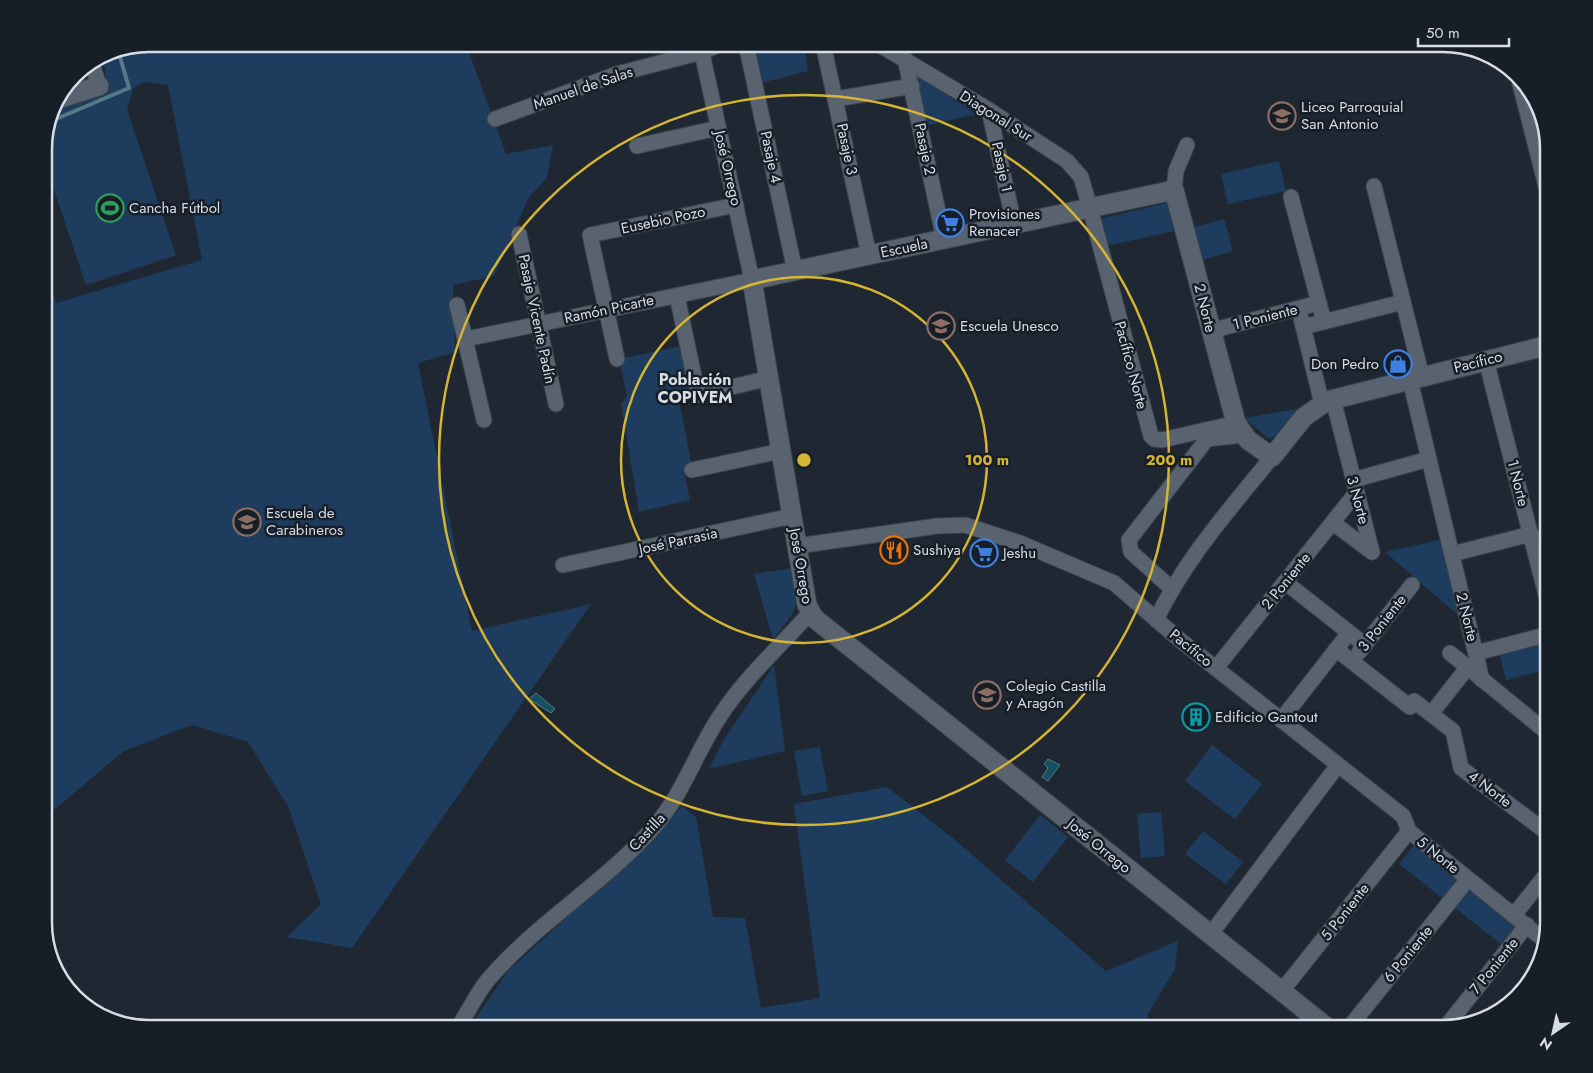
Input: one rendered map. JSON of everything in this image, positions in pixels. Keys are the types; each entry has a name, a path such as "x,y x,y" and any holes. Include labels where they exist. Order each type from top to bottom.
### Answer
{"street":[{"name":"Pasaje 3","path":"825,52 869,255"},
{"name":"Diagonal Sur","path":"893,52 989,110 1072,166 1081,177 1090,208"},
{"name":"Manuel de Salas","path":"495,119 617,74 686,53"},
{"name":"José Orrego","path":"702,53 752,280 810,613 1210,935"},
{"name":"Pasaje 4","path":"748,53 795,271"},
{"name":"Pasaje 2","path":"905,59 944,239"},
{"path":"69,95 99,86 94,70"},
{"path":"836,99 912,86"},
{"path":"1527,100 1540,143"},
{"name":"Pasaje 1","path":"989,110 1014,224"},
{"path":"637,146 718,128"},
{"name":"2 Norte","path":"1187,146 1176,171 1174,190 1210,331 1239,429"},
{"name":"2 Norte","path":"1374,186 1403,302 1429,459 1482,680"},
{"name":"Escuela","path":"752,280 1174,190"},
{"path":"1291,197 1324,322"},
{"name":"Eusebio Pozo","path":"608,310 590,235 736,205"},
{"name":"Pacífico Norte","path":"1090,208 1151,436 1154,439 1162,440 1239,429"},
{"name":"Pasaje Vicente Padín","path":"519,234 556,404"},
{"name":"Ramón Picarte","path":"466,339 752,280"},
{"path":"677,296 698,395 770,378"},
{"name":"1 Poniente","path":"1303,327 1403,302"},
{"name":"1 Poniente","path":"1210,331 1319,303"},
{"path":"457,305 484,420"},
{"name":"3 Norte","path":"1298,309 1355,487 1372,552 1333,523"},
{"path":"608,310 617,359"},
{"name":"Pacífico","path":"1338,765 1156,620 1171,588 1199,547 1304,417 1328,401 1540,346"},
{"name":"1 Norte","path":"1486,360 1530,534 1540,560"},
{"path":"1171,588 1132,552 1129,540 1207,439 1239,429 1272,457"},
{"path":"692,470 781,451"},
{"path":"1355,487 1429,459"},
{"name":"2 Poniente","path":"1216,668 1333,523 1355,487"},
{"name":"José Parrasia","path":"564,565 792,516"},
{"path":"797,546 937,526 973,527 1020,543 1114,583 1156,620"},
{"path":"1452,554 1530,534"},
{"path":"1286,582 1365,645"},
{"name":"3 Poniente","path":"1352,661 1412,585"},
{"name":"Castilla","path":"462,1021 487,982 529,940 643,839 664,816 684,784 720,715 747,681 810,613"},
{"name":"3 Poniente","path":"1281,720 1349,633"},
{"path":"1476,653 1540,636"},
{"name":"4 Norte","path":"1336,649 1410,708 1414,701 1453,731 1461,768 1540,827"},
{"path":"1450,653 1540,727"},
{"path":"1431,714 1467,668"},
{"path":"1319,1021 1210,935 1338,765"},
{"name":"5 Norte","path":"1338,765 1403,816 1409,831 1540,937"},
{"name":"5 Poniente","path":"1281,992 1409,831"},
{"name":"6 Poniente","path":"1354,1021 1468,879"},
{"name":"7 Poniente","path":"1514,915 1540,882"},
{"name":"7 Poniente","path":"1451,1020 1526,925"}],"shaded area":[{"path":"805,52 808,71 758,84 753,53"},
{"name":"Escuela de Carabineros","path":"143,53 469,53 506,154 553,145 547,178 529,197 494,276 453,285 455,352 418,363 472,631 591,604 352,948 287,937 321,904 289,808 248,742 192,725 124,751 53,809 53,293 56,303 202,260 168,85 145,82 133,88 127,110 176,255 86,285 53,187 54,130 62,107 104,91 106,73 104,64 106,62 130,54"},
{"path":"916,75 977,114 924,126"},
{"path":"1279,161 1286,191 1228,204 1221,174"},
{"path":"1167,203 1174,231 1106,246 1099,219"},
{"path":"1224,219 1233,251 1202,260 1192,228"},
{"path":"682,346 692,392 678,395 692,468 684,471 690,500 639,512 621,404 627,396 619,359"},
{"path":"1297,409 1281,431 1268,438 1244,418"},
{"path":"1444,539 1466,622 1385,552"},
{"path":"793,568 797,600 793,613 773,639 754,574"},
{"path":"1540,642 1540,671 1506,680 1499,652"},
{"path":"774,665 785,751 709,769 723,741"},
{"path":"536,693 555,709 551,713 529,699"},
{"path":"1212,745 1262,784 1235,819 1185,781"},
{"path":"820,747 828,791 802,796 794,751"},
{"path":"1048,759 1060,765 1048,781 1042,777 1048,768 1044,764"},
{"path":"887,787 954,839 1106,971 1178,941 1175,969 1147,1015 1148,1021 474,1021 508,971 635,856 682,806 696,817 713,917 745,918 761,1008 820,998 794,804"},
{"path":"1161,812 1165,856 1141,858 1137,814"},
{"path":"1040,815 1068,837 1033,882 1005,860"},
{"path":"1203,831 1243,862 1226,884 1185,854"},
{"path":"1416,842 1518,923 1501,944 1399,864"}],"waterway":[{"path":"58,118 129,88 120,57"}],"place":[{"name":"Liceo Parroquial San Antonio","path":"1282,116"},
{"name":"Cancha Fútbol","path":"110,208"},
{"name":"Provisiones Renacer","path":"950,223"},
{"name":"Escuela Unesco","path":"941,326"},
{"name":"Don Pedro","path":"1398,364"},
{"name":"Escuela de Carabineros","path":"247,522"},
{"name":"Sushiya","path":"894,550"},
{"name":"Jeshu","path":"984,553"},
{"name":"Colegio Castilla y Aragón","path":"987,695"},
{"name":"Edificio Gantout","path":"1196,717"}],"district":[{"name":"Población COPIVEM","path":"695,388"}]}
